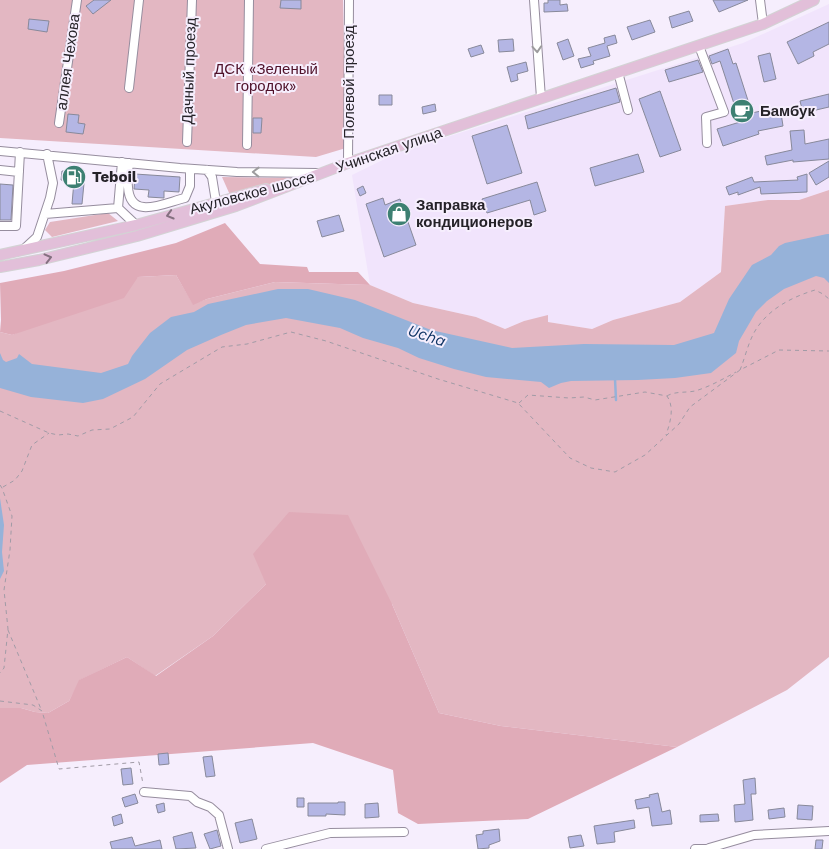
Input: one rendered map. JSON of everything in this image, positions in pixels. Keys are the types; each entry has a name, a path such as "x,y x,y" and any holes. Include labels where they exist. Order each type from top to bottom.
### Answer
{"main road":[{"name":"Учинская улица","path":"322,174 348,163 763,24 814,0"},
{"name":"Акуловское шоссе","path":"0,267 39,260 128,238 322,174"},
{"name":"Акуловское шоссе","path":"0,254 216,208"}],"street":[{"name":"аллея Чехова","path":"59,123 77,0"},
{"path":"129,88 139,0"},
{"name":"Дачный проезд","path":"187,142 192,0"},
{"path":"247,145 249,0"},
{"name":"Полевой проезд","path":"348,0 348,163"},
{"path":"534,0 541,98"},
{"path":"760,0 763,24"},
{"path":"699,46 724,112 706,117 707,144"},
{"path":"618,72 628,110"},
{"name":"Учинская улица","path":"0,151 190,169 322,174"},
{"path":"0,226 16,226 20,152"},
{"path":"21,251 37,237 50,198 53,183 47,154"},
{"path":"125,162 131,199 137,206 144,209 185,198 190,186 190,169"},
{"path":"118,208 125,162"},
{"path":"0,170 19,172"},
{"path":"207,170 212,177 216,208"},
{"path":"45,214 118,208 136,225"},
{"path":"144,792 190,796 197,802 210,806 219,815 228,849"},
{"path":"695,849 710,848 754,835 829,831"},
{"path":"266,849 330,833 404,832"}],"path":[{"path":"0,412 49,433 78,436 92,430 110,429 133,417 160,384 222,348 247,344 291,332 326,341 438,379 518,403 570,458 591,468 615,472 645,455 678,424 690,408 740,370 755,331 772,312 786,302 815,290 829,299"},
{"path":"518,403 528,395 569,398 584,397 595,400 644,392 667,396 672,393 694,391 702,388 779,350 829,351"},
{"path":"665,436 671,421 671,402 667,396"},
{"path":"2,488 15,480 22,471 32,445 49,433"},
{"path":"0,485 12,516 10,550 4,590 8,629 4,668 0,673"},
{"path":"8,629 42,711 59,769 139,762 144,792"},
{"path":"0,701 33,705 42,711"}],"shaded area":[{"path":"829,4 829,190 799,200 768,200 725,206 721,272 680,302 613,320 592,329 548,322 548,316 524,321 505,329 476,317 413,303 370,285 352,175 397,153 743,43"},
{"path":"225,223 260,264 307,267 309,272 358,272 370,285 275,282 207,299 193,305 176,275 138,277 124,298 12,335 0,332 0,283 64,271 176,243"},
{"path":"289,512 348,515 392,604 439,713 501,726 677,747 528,819 418,824 398,813 393,770 313,743 27,765 0,783 0,708 21,708 48,713 69,701 79,680 127,657 156,676 213,636 266,584 253,554"}],"green space":[{"name":"ДСК «Зеленый городок»","path":"0,0 343,0 346,148 316,157 0,138"},
{"path":"222,177 294,178 230,195"},
{"path":"829,190 829,657 787,690 677,747 501,726 439,713 392,604 266,584 213,636 155,676 127,657 80,680 69,701 48,713 21,708 0,708 0,332 12,335 138,277 176,275 193,304 275,282 370,285 413,303 476,317 505,329 524,321 548,315 548,322 592,329 613,320 680,302 721,272 725,206 768,200 799,200"},
{"path":"108,213 118,221 52,237 45,230 50,222"}],"water":[{"name":"Ucha","path":"829,234 829,283 824,278 816,276 784,289 767,301 756,312 739,341 736,353 711,373 675,378 571,381 549,388 541,382 486,377 454,369 419,358 398,348 363,338 340,328 286,318 246,325 187,350 145,379 103,399 83,403 31,397 0,388 0,353 6,362 17,358 19,354 32,364 101,373 128,364 150,333 171,317 194,312 208,304 278,289 308,289 355,300 431,330 512,348 584,344 674,345 714,333 729,299 752,265 771,255 779,246 785,243"},
{"path":"0,498 4,525 2,552 4,571 0,579"}],"building":[{"path":"94,0 111,0 93,14 86,6"},
{"path":"281,0 301,0 301,9 280,8"},
{"path":"548,0 560,0 560,5 567,4 568,11 544,12 544,3 548,3"},
{"path":"713,0 748,0 719,12"},
{"path":"689,11 693,21 672,28 669,17"},
{"path":"29,19 49,21 47,32 28,29"},
{"path":"650,20 655,32 632,40 627,27"},
{"path":"829,22 829,44 813,52 814,56 798,64 787,42"},
{"path":"615,35 617,43 607,46 610,56 593,61 594,64 581,68 578,59 591,56 588,48 605,43 604,38"},
{"path":"513,39 514,51 499,52 498,40"},
{"path":"568,39 574,56 563,60 557,43"},
{"path":"481,45 484,53 471,57 468,49"},
{"path":"728,49 733,64 736,63 752,113 774,108 775,114 781,113 783,126 758,131 759,134 723,146 717,129 740,122 720,61 712,64 709,56"},
{"path":"770,53 776,79 764,82 758,56"},
{"path":"698,60 703,72 669,82 665,70"},
{"path":"526,62 528,71 517,74 518,80 511,82 507,67"},
{"path":"616,88 620,102 528,129 525,116"},
{"path":"660,91 681,150 660,157 639,99"},
{"path":"829,94 829,107 803,113 800,101"},
{"path":"379,95 392,95 392,105 379,105"},
{"path":"435,104 436,111 423,114 422,107"},
{"path":"68,114 79,115 78,123 85,124 83,134 66,132"},
{"path":"253,118 262,118 261,133 253,133"},
{"path":"507,125 522,173 487,184 472,136"},
{"path":"804,130 805,144 829,139 829,159 793,162 793,160 767,165 765,156 792,150 790,131"},
{"path":"638,154 644,172 595,186 590,168"},
{"path":"829,161 829,177 816,185 809,173"},
{"path":"62,171 85,173 82,204 72,204 74,181 61,180"},
{"path":"135,174 180,177 179,192 164,191 164,198 148,197 149,190 134,189"},
{"path":"807,174 807,192 761,194 760,187 738,195 738,192 729,195 726,187 752,177 754,182 798,180 797,177"},
{"path":"537,182 546,211 534,215 530,200 487,213 482,199"},
{"path":"0,184 13,185 11,220 0,220"},
{"path":"363,186 366,193 360,196 357,189"},
{"path":"383,198 385,205 400,199 416,245 384,257 366,204"},
{"path":"339,215 344,231 322,237 317,221"},
{"path":"168,753 169,764 159,765 158,754"},
{"path":"212,756 215,776 206,777 203,757"},
{"path":"131,768 133,784 123,785 121,769"},
{"path":"755,778 756,794 751,794 753,820 735,822 734,805 745,804 743,780"},
{"path":"658,793 662,812 670,810 672,824 652,826 649,807 637,809 635,800"},
{"path":"135,794 138,803 125,807 122,798"},
{"path":"297,798 304,798 304,807 297,807"},
{"path":"345,802 345,815 326,814 326,816 308,816 308,803"},
{"path":"164,803 165,811 158,813 156,805"},
{"path":"378,803 379,817 365,818 365,804"},
{"path":"798,805 813,806 812,820 797,819"},
{"path":"784,808 785,817 769,819 768,810"},
{"path":"121,814 123,823 114,826 112,817"},
{"path":"718,814 719,821 700,822 700,815"},
{"path":"252,819 257,839 240,843 235,823"},
{"path":"634,820 635,828 614,832 615,842 597,844 594,826"},
{"path":"499,829 500,841 489,845 489,848 478,849 476,835 483,834 483,831"},
{"path":"217,830 221,846 210,849 204,834"},
{"path":"192,832 196,848 176,849 173,837"},
{"path":"581,835 584,846 570,848 568,837"},
{"path":"132,837 135,846 160,840 162,849 112,849 110,842"},
{"path":"816,840 823,840 822,849 815,849"}],"waterway":[{"path":"615,379 616,400"}],"place":[{"name":"Бамбук","path":"742,111"},
{"name":"Teboil","path":"74,177"},
{"name":"Заправка кондиционеров","path":"399,214"}]}
